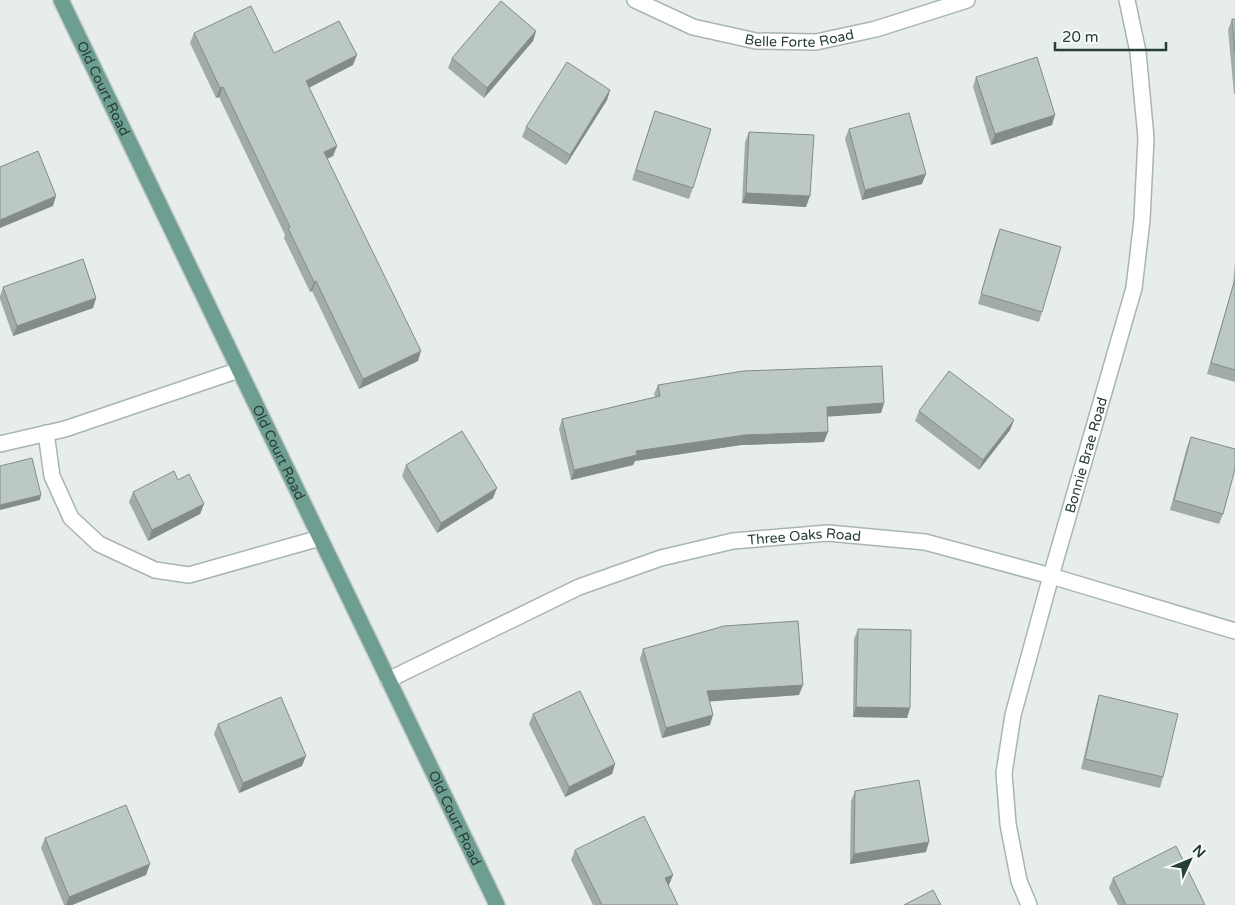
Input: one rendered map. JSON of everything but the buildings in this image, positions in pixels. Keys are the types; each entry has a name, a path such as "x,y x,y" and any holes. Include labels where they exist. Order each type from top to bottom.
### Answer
{"main road":[{"name":"Old Court Road","path":"61,0 497,905"}],"street":[{"name":"Belle Forte Road","path":"635,0 693,27 756,41 816,42 876,29 967,0"},
{"name":"Bonnie Brae Road","path":"1029,905 1019,881 1008,824 1004,772 1013,716 1051,576 1134,288 1142,220 1146,138 1138,52 1127,0"},
{"path":"0,444 74,426 239,370"},
{"path":"46,433 52,476 71,518 99,544 155,570 189,575 320,538"},
{"name":"Three Oaks Road","path":"388,680 579,588 661,558 733,541 828,533 925,542 1051,576 1235,631"}]}
